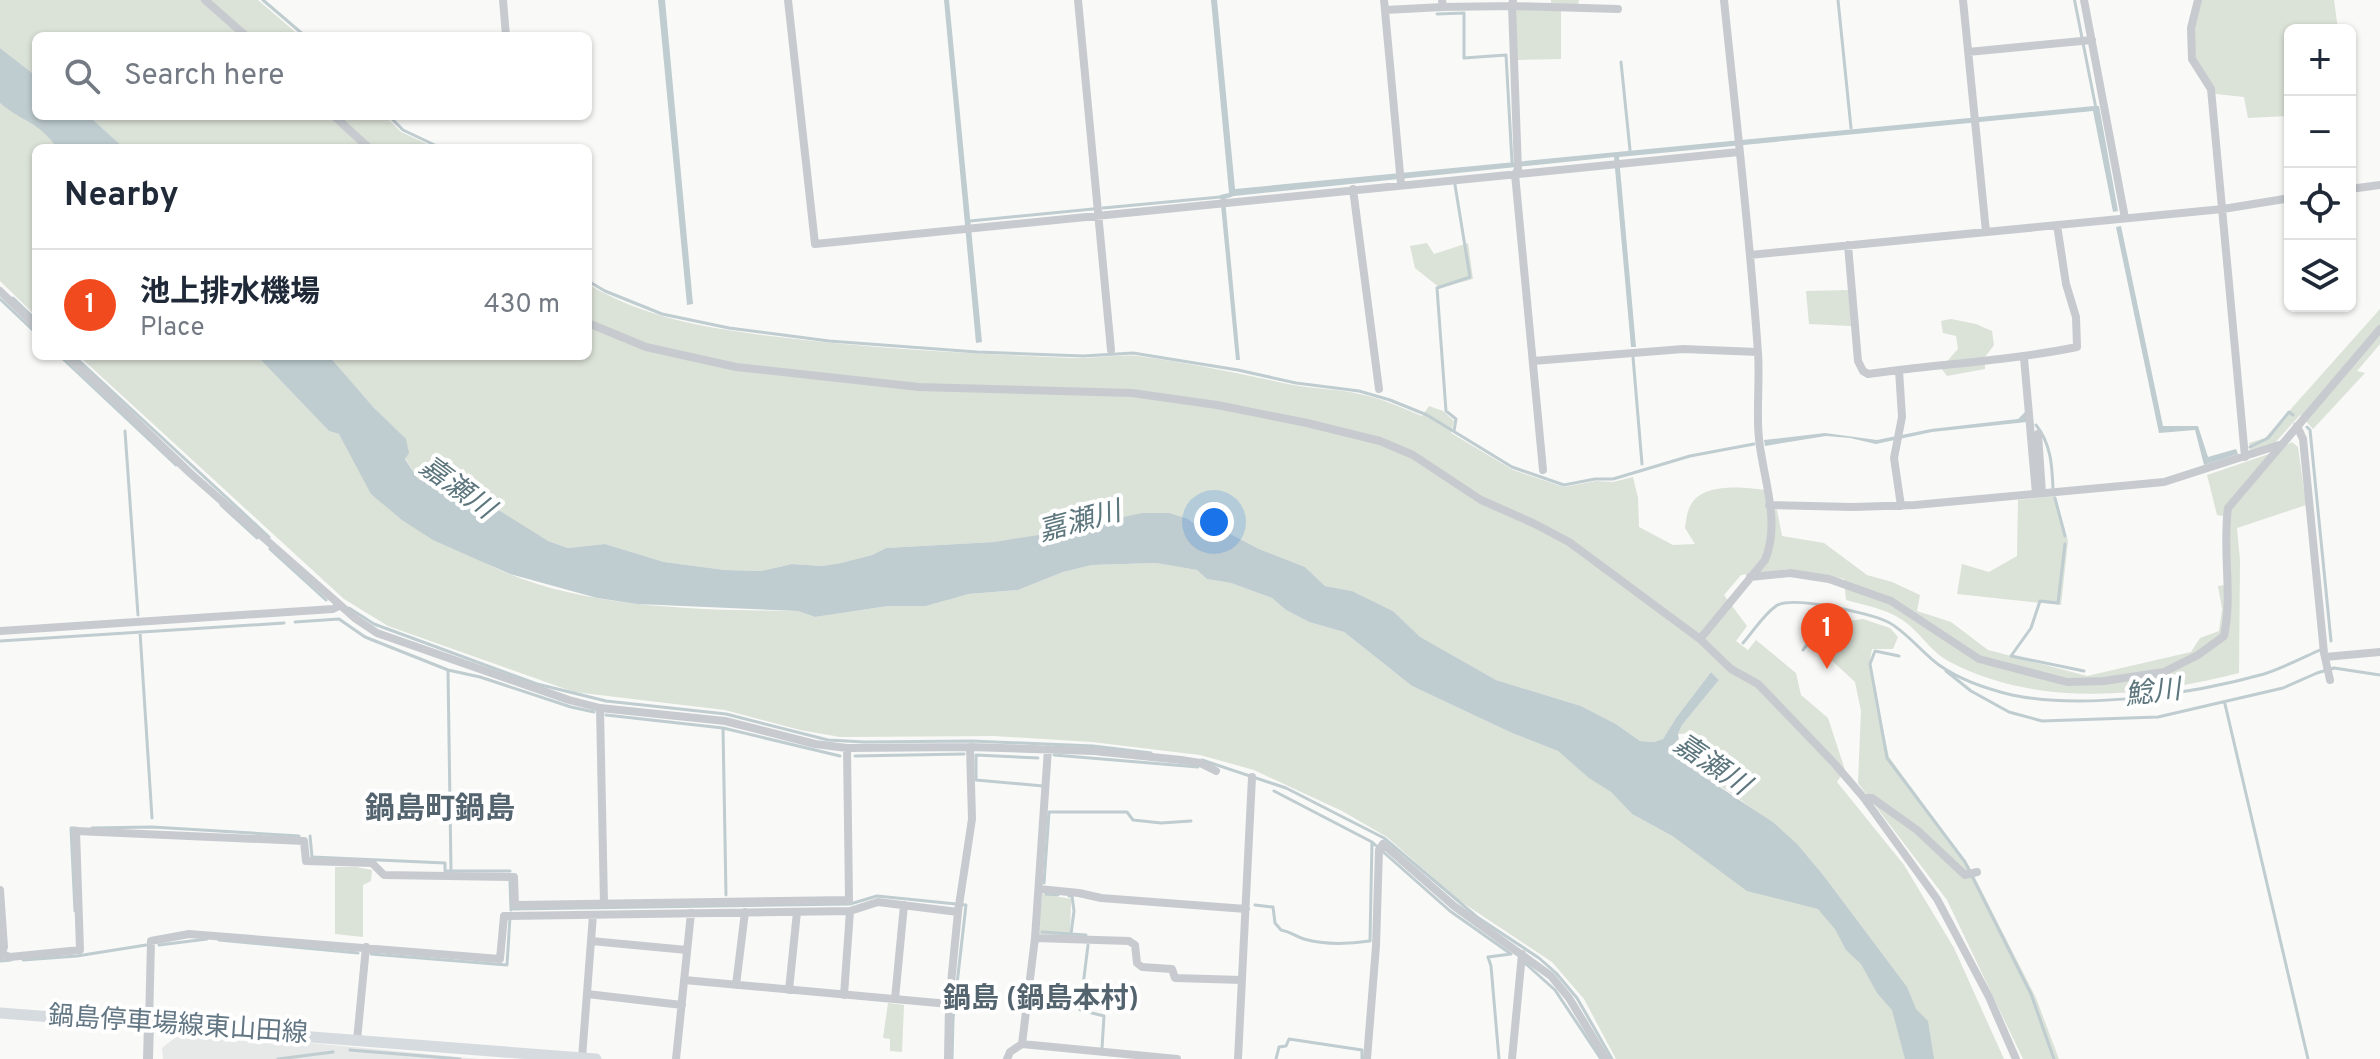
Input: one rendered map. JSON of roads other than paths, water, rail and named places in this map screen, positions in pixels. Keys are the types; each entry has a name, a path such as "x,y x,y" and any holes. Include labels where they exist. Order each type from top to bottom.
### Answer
{"main road":[{"name":"鍋島停車場線東山田線","path":"0,1013 596,1059"}],"street":[{"path":"205,0 241,32"},
{"path":"503,0 506,32"},
{"path":"788,0 815,244 1739,150"},
{"path":"1078,0 1111,350"},
{"path":"1384,0 1401,184"},
{"path":"1700,639 1765,560 1772,531 1759,439 1758,352 1724,0"},
{"path":"1963,0 1986,232"},
{"path":"2084,0 2125,218"},
{"path":"2198,0 2191,28 2192,59 2211,89 2245,457"},
{"path":"1385,10 1443,3 1618,9"},
{"path":"1513,3 1517,172 1543,470"},
{"path":"1968,52 2092,40"},
{"path":"338,120 365,144"},
{"path":"2356,188 2380,185"},
{"path":"1353,189 1379,389"},
{"path":"1750,255 2223,209 2284,199"},
{"path":"1848,245 1858,361 1868,374 1997,358 2024,358 2077,347 2076,317 2066,284 2057,225"},
{"path":"0,291 32,322"},
{"path":"592,325 646,347 736,367 919,387 1132,393 1269,414 1380,441 1413,455 1481,500 1569,542 1700,639 1731,669 1758,684 1864,798 1937,899 1989,997 2016,1059"},
{"path":"1750,577 1790,573 1829,579 1891,601 1979,659 2067,682 2104,681 2164,672 2198,655 2224,636 2229,614 2224,535 2228,508 2380,329"},
{"path":"1533,361 1667,349 1758,352"},
{"path":"2024,358 2039,494"},
{"path":"72,360 190,473 339,606 377,633 600,708 725,721 815,744 847,748 970,747 1094,751 1200,763 1216,771"},
{"path":"1899,370 1899,438 1894,458 1901,506"},
{"path":"2297,426 2303,439 2324,651 2330,680"},
{"path":"2038,434 2039,494"},
{"path":"1769,505 1901,506 2164,482 2279,445"},
{"path":"0,631 333,609 339,606"},
{"path":"2324,651 2380,652"},
{"path":"600,708 604,904"},
{"path":"948,1059 949,1004 972,819 970,747"},
{"path":"0,890 1,956 10,957 80,950 76,831 304,841 306,861 372,863 384,875 514,877 515,905 849,900 847,748"},
{"path":"1022,1044 1035,938 1048,749"},
{"path":"1238,1059 1252,777"},
{"path":"1864,798 1872,798 1917,830 1965,875 1977,872"},
{"path":"1367,1059 1381,847 1454,906 1551,976 1569,998 1606,1059"},
{"path":"1039,889 1101,898 1246,909"},
{"path":"148,1059 151,941 189,934 500,959 504,916 850,911 878,902 959,907"},
{"path":"895,999 904,905"},
{"path":"844,995 850,911"},
{"path":"736,985 745,912"},
{"path":"789,990 797,912"},
{"path":"676,1059 691,913"},
{"path":"582,1058 593,915"},
{"path":"1035,938 1129,941 1135,945 1137,963 1142,967 1172,969 1175,978 1242,980"},
{"path":"591,941 687,950"},
{"path":"357,1040 366,947"},
{"path":"1512,1059 1522,954"},
{"path":"684,980 949,1004"},
{"path":"587,994 682,1005"},
{"path":"1007,1059 1010,1052 1022,1044 1177,1059"}],"waterway":[{"path":"263,0 300,32"},
{"path":"1838,0 1851,128"},
{"path":"1437,14 1464,13 1464,58 1506,55 1512,162"},
{"path":"1621,62 1630,150"},
{"path":"393,120 403,130 433,144"},
{"path":"1454,431 1456,419 1446,411 1437,288 1470,277 1455,185"},
{"path":"1103,208 1220,197"},
{"path":"970,221 1093,209"},
{"path":"592,283 662,314 729,328 829,341 977,352 1083,356 1133,353 1296,383 1359,391 1427,415 1512,467 1564,485 1613,479 1690,456 1754,444"},
{"path":"13,298 32,316"},
{"path":"0,299 32,329"},
{"path":"1633,357 1642,464"},
{"path":"64,360 176,465"},
{"path":"78,360 269,537"},
{"path":"2250,447 2268,438 2289,412 2293,415"},
{"path":"2036,425 2048,447 2053,488"},
{"path":"2307,427 2310,430 2331,641"},
{"path":"125,431 138,615"},
{"path":"2055,498 2065,536"},
{"path":"221,505 257,538"},
{"path":"2065,544 2058,603 2040,601 2031,628 2011,656 2084,671"},
{"path":"270,549 326,600"},
{"path":"1743,643 1776,606 1784,603 1831,606 1888,622 1939,665 1974,683 2012,695 2072,701 2138,698 2205,688 2264,674 2320,650"},
{"path":"1803,650 1810,641 1817,606"},
{"path":"349,608 374,624 537,684 606,701 726,714 828,740 972,741 1093,746 1151,753"},
{"path":"295,622 339,619 365,637 448,670 594,712"},
{"path":"0,641 284,623"},
{"path":"140,632 152,818"},
{"path":"1899,656 1875,651 1870,664 1887,758 1965,862 2031,994 2054,1059"},
{"name":"鯰川","path":"1946,671 1971,691 2009,712 2042,721 2158,717 2283,688 2334,668 2380,675"},
{"path":"448,671 451,871"},
{"path":"2225,704 2308,1059"},
{"path":"606,715 723,728 840,756"},
{"path":"723,728 726,895"},
{"path":"855,756 964,754"},
{"path":"1038,758 976,755 976,780 1043,786"},
{"path":"1054,755 1198,767"},
{"path":"1202,760 1286,788 1384,838 1477,917 1539,958 1556,973 1577,998 1612,1059"},
{"path":"1274,791 1372,842 1450,911 1511,954"},
{"path":"1044,883 1049,812 1127,812 1133,820 1161,823 1191,821"},
{"path":"92,828 152,827 299,836"},
{"path":"75,911 71,828 76,828"},
{"path":"310,836 312,857 445,863 445,871 510,871"},
{"path":"1255,905 1273,907 1275,923 1281,930 1301,938 1329,943 1370,941 1372,842"},
{"path":"510,882 511,910"},
{"path":"1046,894 1058,895"},
{"path":"511,909 850,904 877,896 966,905 953,1019 952,1059"},
{"path":"1069,896 1072,896 1074,911 1071,934 1086,935"},
{"path":"371,954 507,965 510,917"},
{"path":"1042,932 1071,934"},
{"path":"159,945 207,939"},
{"path":"219,940 358,953"},
{"path":"23,960 77,956 146,945"},
{"path":"1088,945 1080,1010 1104,1016 1102,1048"},
{"path":"1499,1059 1488,957 1511,954"},
{"path":"1,961 11,960"},
{"path":"1526,964 1555,990 1601,1059"},
{"path":"1276,1059 1279,1047 1286,1046 1289,1039 1362,1050 1362,1059"},
{"path":"350,1050 460,1059"},
{"path":"278,1059 333,1052"}],"place":[{"name":"池上排水機場","path":"1827,669"}],"district":[{"name":"鍋島町鍋島","path":"440,810"},
{"name":"鍋島 (鍋島本村)","path":"1041,1000"}],"water label":[{"name":"嘉瀬川","path":"456,489"},
{"name":"嘉瀬川","path":"1080,523"},
{"name":"嘉瀬川","path":"1711,766"}]}
